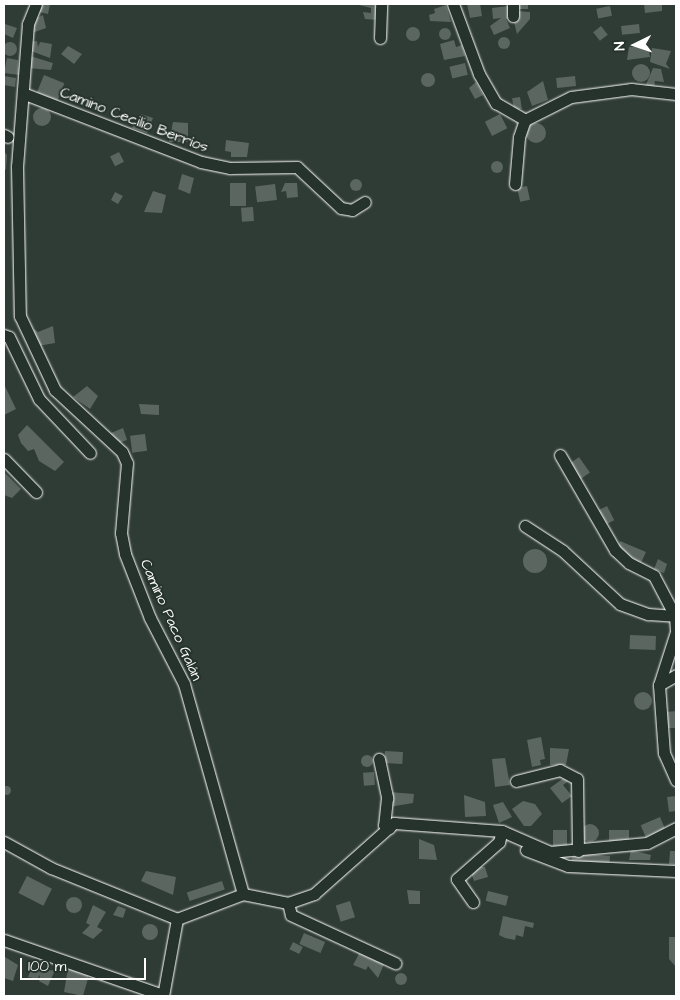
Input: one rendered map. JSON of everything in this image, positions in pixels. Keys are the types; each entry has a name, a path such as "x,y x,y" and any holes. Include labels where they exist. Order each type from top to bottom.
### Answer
{"street":[{"name":"Camino Paco Galán","path":"36,4 28,24 25,94 17,166 20,316 55,390 122,452 128,463 121,533 125,554 150,618 184,684 243,894"},
{"path":"380,38 381,4"},
{"path":"453,4 479,74 496,103 525,120"},
{"path":"513,4 513,16"},
{"path":"515,184 519,137 525,120 571,97 631,89 676,94"},
{"name":"Camino Cecilio Berríos","path":"25,94 201,162 230,168 297,167 341,208 352,210 364,202"},
{"path":"4,335 9,337 39,399 90,453"},
{"path":"560,455 615,550 629,563 654,576 675,616 676,630 660,685 664,753 676,780"},
{"path":"4,458 36,492"},
{"path":"525,526 563,551 620,604 648,614 675,616"},
{"path":"660,685 676,675"},
{"path":"379,759 387,798 384,825 389,828"},
{"path":"516,780 560,770 577,779 578,851"},
{"path":"4,842 51,868 177,919 243,894 288,903 314,894 394,824 506,832 550,852 578,851 647,843 676,828"},
{"path":"506,832 513,842 549,862 593,869 676,871"},
{"path":"473,902 457,879 499,842 506,832"},
{"path":"288,903 291,915 395,963"},
{"path":"4,940 163,996 177,919"}],"building":[{"path":"41,4 50,4 48,14 39,12"},
{"path":"355,4 378,4 377,20 365,19 363,12 371,13 371,8"},
{"path":"467,4 480,4 482,16 470,18"},
{"path":"515,4 528,4 528,9 515,9"},
{"path":"644,4 662,4 662,11 645,13"},
{"path":"446,5 451,22 430,21 429,15 435,13 434,9"},
{"path":"509,6 511,19 506,19 510,28 494,35 490,26 501,18 493,19 492,8"},
{"path":"610,6 612,16 598,18 596,9"},
{"path":"517,11 530,12 530,19 517,34 513,18"},
{"path":"43,15 46,28 29,34 31,21"},
{"path":"5,24 17,28 13,38 4,34"},
{"path":"639,24 640,33 622,35 621,26"},
{"path":"601,26 608,35 600,41 593,32"},
{"path":"410,27 416,27 420,34 416,41 410,41 406,37 406,31"},
{"path":"447,28 450,29 450,39 443,40 440,39 439,32 440,29"},
{"path":"502,37 506,37 510,43 506,49 502,49 498,45 498,41"},
{"path":"454,40 456,47 462,45 465,56 444,60 440,44"},
{"path":"37,41 38,47 40,42 52,44 50,58 31,51 29,42"},
{"path":"10,42 15,44 17,49 15,54 10,56 5,54 3,49 5,44"},
{"path":"68,46 82,54 74,64 61,54"},
{"path":"648,46 650,57 627,60 629,47"},
{"path":"652,48 671,51 666,64 670,69 650,62"},
{"path":"30,56 53,63 51,70 28,68"},
{"path":"7,58 18,60 19,75 4,73"},
{"path":"465,63 468,75 452,79 449,67"},
{"path":"641,64 647,67 650,73 647,79 641,82 635,79 632,73 635,67"},
{"path":"653,68 661,69 664,82 655,81 654,88 645,87"},
{"path":"428,73 433,75 435,80 433,85 428,87 423,85 421,80 423,75"},
{"path":"44,75 64,83 57,101 37,93"},
{"path":"4,76 16,78 15,87 4,85"},
{"path":"575,76 576,86 557,88 556,78"},
{"path":"543,81 548,100 532,106 527,92"},
{"path":"476,82 483,95 475,99 469,88"},
{"path":"520,97 522,109 514,110 512,98"},
{"path":"38,108 46,108 51,113 49,124 38,126 33,121 33,113"},
{"path":"141,114 153,118 147,133 132,128"},
{"path":"500,114 507,128 492,136 485,122"},
{"path":"173,122 188,123 188,142 169,142"},
{"path":"536,123 543,126 546,133 543,140 536,143 529,140 526,133 529,126"},
{"path":"226,140 249,143 247,157 231,157 231,152 225,151"},
{"path":"4,151 7,155 6,170 4,168"},
{"path":"119,152 124,162 115,166 110,157"},
{"path":"495,161 499,161 503,167 499,173 495,173 491,169 491,165"},
{"path":"182,174 194,178 190,194 178,189"},
{"path":"354,179 358,179 362,185 358,191 354,191 350,187 350,183"},
{"path":"230,183 246,183 246,206 230,206"},
{"path":"285,183 297,183 298,197 287,198 286,191 281,192"},
{"path":"275,184 277,200 257,202 255,186"},
{"path":"527,186 530,200 520,202 517,188"},
{"path":"153,191 166,195 162,213 144,212"},
{"path":"115,192 123,196 118,204 111,200"},
{"path":"253,207 254,221 242,222 241,208"},
{"path":"31,326 34,334 34,329 38,332 53,326 55,343 38,346 27,328"},
{"path":"4,384 16,409 4,415"},
{"path":"87,386 98,396 90,409 73,397"},
{"path":"139,404 159,405 159,415 141,414"},
{"path":"27,425 64,462 55,471 39,461 34,449 28,451 21,443 18,435"},
{"path":"123,428 127,440 116,444 111,433"},
{"path":"145,434 147,451 132,453 130,436"},
{"path":"579,457 590,473 580,479 569,464"},
{"path":"4,472 21,489 12,498 4,495"},
{"path":"607,506 614,520 604,525 597,511"},
{"path":"620,541 646,552 640,565 618,548"},
{"path":"535,549 544,552 547,561 544,570 535,573 526,570 523,561 526,552"},
{"path":"658,559 667,564 664,573 654,569"},
{"path":"630,635 656,636 655,650 630,649"},
{"path":"639,692 647,692 652,697 650,708 639,710 634,705 634,697"},
{"path":"676,711 676,728 667,728 666,712"},
{"path":"541,737 545,759 540,760 541,765 532,767 527,740"},
{"path":"550,748 569,749 566,765 550,765"},
{"path":"385,751 403,752 402,764 384,763"},
{"path":"365,755 369,755 373,761 369,767 365,767 361,763 361,759"},
{"path":"505,758 510,785 495,787 492,759"},
{"path":"374,772 375,785 364,786 363,773"},
{"path":"565,777 570,780 563,785 572,796 562,803 550,788"},
{"path":"6,785 11,790 6,795 1,790"},
{"path":"389,792 414,794 413,803 389,807"},
{"path":"464,795 485,802 486,816 465,817"},
{"path":"676,796 676,811 669,812 667,797"},
{"path":"523,801 535,804 542,814 531,826 524,826 512,809"},
{"path":"503,802 512,817 499,823 493,805"},
{"path":"660,817 665,829 646,837 641,825"},
{"path":"586,824 594,824 599,829 597,840 586,842 581,837 581,829"},
{"path":"553,830 567,830 567,847 553,847"},
{"path":"609,830 629,830 629,842 609,842"},
{"path":"419,839 434,845 437,860 419,859"},
{"path":"631,850 651,855 650,860 629,860"},
{"path":"670,851 676,851 676,865 669,864"},
{"path":"585,854 610,856 609,867 571,863 572,857"},
{"path":"485,867 488,877 474,881 470,870"},
{"path":"146,871 176,877 173,895 141,881"},
{"path":"27,876 52,889 43,906 18,893"},
{"path":"222,881 225,890 190,901 187,892"},
{"path":"407,890 420,891 420,904 409,904"},
{"path":"488,891 508,896 506,906 486,901"},
{"path":"71,897 77,897 82,902 80,911 71,913 66,908 66,902"},
{"path":"350,901 355,917 341,922 336,905"},
{"path":"93,905 106,912 97,927 103,930 93,939 82,933 90,925 86,923"},
{"path":"118,906 126,909 123,918 113,915"},
{"path":"503,916 534,923 533,928 525,926 523,937 516,935 515,940 505,938 499,935"},
{"path":"150,924 158,932 150,940 142,932"},
{"path":"304,933 325,942 320,953 299,944"},
{"path":"669,937 676,937 676,967 669,959"},
{"path":"293,942 303,947 299,954 289,949"},
{"path":"361,950 385,962 378,978 368,966 366,970 353,965"},
{"path":"5,957 18,965 13,981 4,978"},
{"path":"32,967 41,971 55,970 48,986 39,981 40,975 37,979 28,977"},
{"path":"68,968 89,975 83,996 64,992"},
{"path":"399,973 403,973 407,979 403,985 399,985 395,981 395,977"}]}
